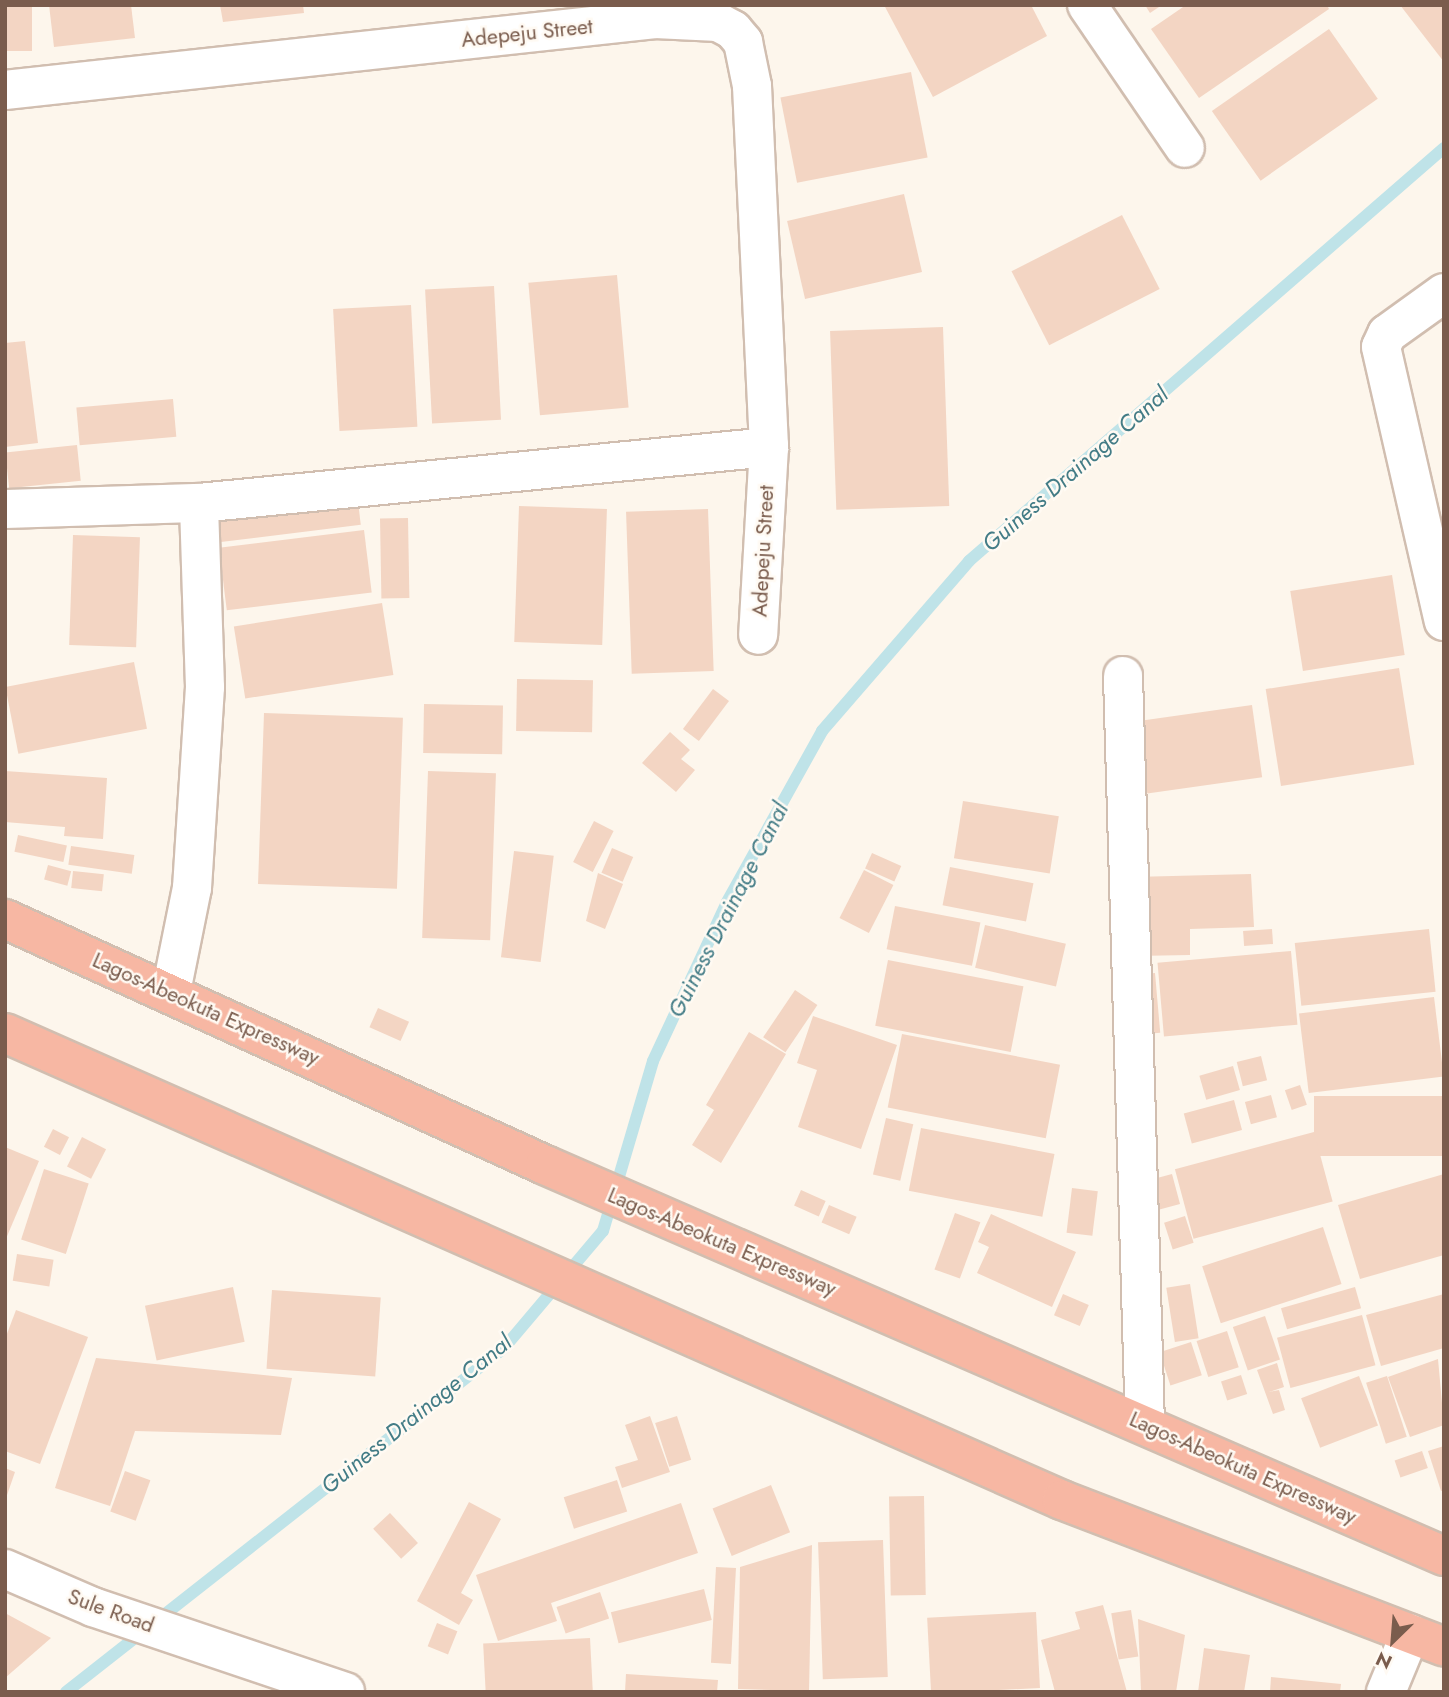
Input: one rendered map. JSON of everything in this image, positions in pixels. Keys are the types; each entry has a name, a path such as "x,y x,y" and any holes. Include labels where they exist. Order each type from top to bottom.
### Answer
{"highway":[{"name":"Lagos-Abeokuta Expressway","path":"5,919 171,992 545,1165 1444,1556"},
{"path":"5,1033 645,1312 1062,1500 1427,1641"}],"street":[{"path":"1087,5 1185,148"},
{"name":"Adepeju Street","path":"5,90 655,19 718,22 743,42 752,86 769,447 758,635"},
{"path":"1444,293 1387,334 1381,346 1444,621"},
{"path":"5,509 199,503 769,447"},
{"path":"171,992 192,888 205,687 199,503"},
{"path":"1123,676 1144,1424"},
{"name":"Sule Road","path":"5,1569 93,1607 345,1692"},
{"path":"1386,1692 1427,1641"}],"building":[{"path":"5,5 32,5 32,51 5,51"},
{"path":"49,5 131,5 135,38 54,47"},
{"path":"220,5 303,5 304,13 223,22"},
{"path":"884,5 1031,5 1047,36 933,97"},
{"path":"1145,5 1162,5 1150,13"},
{"path":"1186,5 1327,5 1329,9 1199,98 1151,29"},
{"path":"1400,5 1444,5 1444,62"},
{"path":"1329,29 1378,99 1261,181 1212,111"},
{"path":"911,72 928,157 797,183 780,97"},
{"path":"904,194 922,272 805,299 787,221"},
{"path":"1122,215 1160,289 1049,345 1012,271"},
{"path":"617,275 629,407 540,415 528,283"},
{"path":"494,286 501,420 432,423 425,290"},
{"path":"411,305 417,427 339,431 333,309"},
{"path":"943,327 949,506 836,510 830,331"},
{"path":"25,341 38,443 5,447 5,343"},
{"path":"173,399 176,437 80,445 76,407"},
{"path":"77,445 81,481 9,488 5,453"},
{"path":"358,502 361,525 221,542 218,519"},
{"path":"519,506 607,509 602,645 514,642"},
{"path":"708,509 714,671 632,674 626,512"},
{"path":"380,518 408,518 409,598 381,598"},
{"path":"364,530 372,593 227,610 219,548"},
{"path":"73,535 140,537 136,647 69,645"},
{"path":"1392,575 1405,655 1303,671 1290,591"},
{"path":"382,603 393,675 245,699 234,626"},
{"path":"134,662 147,729 18,754 5,687"},
{"path":"1399,668 1414,765 1281,786 1266,689"},
{"path":"517,679 593,680 592,732 516,731"},
{"path":"713,689 729,701 699,741 683,729"},
{"path":"424,704 503,705 502,754 423,753"},
{"path":"1252,705 1262,777 1147,793 1137,721"},
{"path":"264,713 403,718 397,889 258,884"},
{"path":"670,732 690,750 681,759 695,770 676,792 642,763"},
{"path":"5,771 107,778 103,839 64,836 65,827 5,822"},
{"path":"428,771 496,773 490,940 422,938"},
{"path":"963,801 1059,816 1050,873 954,858"},
{"path":"594,821 614,831 593,872 573,862"},
{"path":"18,835 67,845 63,862 14,852"},
{"path":"71,846 134,855 132,874 68,865"},
{"path":"612,848 633,857 623,882 601,873"},
{"path":"514,851 554,856 541,962 501,957"},
{"path":"872,853 901,866 894,882 865,869"},
{"path":"48,865 71,871 67,886 44,879"},
{"path":"950,867 1033,883 1026,922 943,905"},
{"path":"864,870 893,885 869,933 839,918"},
{"path":"73,871 104,874 102,891 71,888"},
{"path":"598,873 623,884 605,929 586,921"},
{"path":"1251,874 1254,927 1190,929 1190,955 1135,956 1133,877"},
{"path":"895,906 980,923 972,966 887,949"},
{"path":"985,925 1066,944 1056,987 975,968"},
{"path":"1272,929 1273,944 1244,946 1243,931"},
{"path":"1429,929 1436,992 1301,1006 1295,943"},
{"path":"1291,951 1297,1025 1164,1036 1158,963"},
{"path":"888,960 1023,986 1011,1052 875,1026"},
{"path":"1155,973 1160,1033 1142,1034 1137,975"},
{"path":"795,990 817,1005 786,1052 763,1037"},
{"path":"1434,997 1444,1076 1309,1093 1299,1014"},
{"path":"378,1008 409,1022 401,1041 369,1027"},
{"path":"813,1016 897,1045 861,1149 798,1127 817,1070 797,1063"},
{"path":"749,1032 786,1054 721,1163 692,1145 714,1110 706,1105"},
{"path":"902,1034 1060,1065 1046,1138 888,1108"},
{"path":"1261,1056 1267,1080 1243,1086 1237,1062"},
{"path":"1233,1066 1240,1090 1206,1100 1199,1076"},
{"path":"1300,1085 1307,1105 1292,1110 1285,1090"},
{"path":"1271,1095 1277,1117 1251,1124 1245,1102"},
{"path":"1314,1096 1444,1096 1444,1156 1314,1156"},
{"path":"1234,1100 1242,1130 1192,1143 1184,1113"},
{"path":"886,1118 913,1124 900,1181 873,1175"},
{"path":"921,1128 1055,1154 1042,1217 909,1191"},
{"path":"53,1129 69,1137 60,1155 44,1147"},
{"path":"1314,1132 1333,1202 1194,1239 1175,1169"},
{"path":"82,1137 106,1149 91,1179 67,1166"},
{"path":"5,1147 39,1161 5,1241"},
{"path":"44,1169 89,1184 66,1254 21,1239"},
{"path":"1172,1174 1180,1204 1155,1211 1147,1181"},
{"path":"1444,1174 1444,1255 1360,1279 1338,1205"},
{"path":"1072,1188 1098,1191 1092,1236 1067,1233"},
{"path":"801,1190 826,1201 819,1217 794,1206"},
{"path":"829,1205 857,1217 849,1234 822,1222"},
{"path":"955,1213 980,1222 960,1279 934,1269"},
{"path":"991,1214 1076,1252 1052,1307 977,1273 989,1247 978,1242"},
{"path":"1185,1216 1194,1243 1173,1249 1164,1223"},
{"path":"1323,1227 1342,1284 1221,1323 1202,1266"},
{"path":"17,1254 54,1260 49,1286 13,1281"},
{"path":"1190,1284 1199,1338 1175,1342 1166,1288"},
{"path":"233,1287 245,1342 157,1360 145,1306"},
{"path":"1355,1287 1361,1308 1287,1329 1281,1308"},
{"path":"272,1290 381,1298 375,1376 266,1369"},
{"path":"1063,1294 1089,1305 1080,1326 1054,1315"},
{"path":"1444,1294 1444,1348 1381,1366 1366,1315"},
{"path":"16,1310 88,1337 40,1464 5,1451 5,1339"},
{"path":"1362,1315 1375,1365 1290,1388 1277,1338"},
{"path":"1265,1316 1280,1359 1248,1371 1233,1327"},
{"path":"1227,1331 1239,1367 1208,1377 1197,1341"},
{"path":"1191,1342 1202,1375 1170,1385 1160,1352"},
{"path":"96,1358 292,1378 281,1435 135,1431 110,1506 55,1488"},
{"path":"1438,1359 1444,1425 1410,1437 1388,1377"},
{"path":"1277,1363 1284,1387 1269,1392 1279,1390 1285,1410 1273,1414 1257,1370"},
{"path":"1241,1375 1247,1394 1227,1401 1221,1381"},
{"path":"1359,1376 1378,1425 1320,1448 1301,1398"},
{"path":"1387,1376 1407,1437 1386,1444 1366,1383"},
{"path":"650,1416 670,1472 622,1488 615,1467 638,1460 625,1425"},
{"path":"677,1416 691,1460 669,1467 655,1423"},
{"path":"1444,1446 1444,1490 1441,1491 1428,1451"},
{"path":"1422,1451 1428,1468 1400,1477 1395,1460"},
{"path":"5,1468 15,1472 6,1498 5,1498"},
{"path":"125,1471 150,1480 136,1521 110,1511"},
{"path":"617,1480 627,1511 574,1529 564,1497"},
{"path":"771,1485 790,1532 732,1556 713,1509"},
{"path":"924,1496 926,1595 891,1596 889,1497"},
{"path":"469,1502 501,1519 461,1593 473,1600 459,1625 417,1601"},
{"path":"681,1503 698,1553 551,1603 557,1621 498,1641 476,1575"},
{"path":"390,1513 418,1543 401,1559 373,1529"},
{"path":"883,1540 888,1677 823,1679 818,1542"},
{"path":"812,1545 809,1691 738,1689 740,1567"},
{"path":"716,1567 736,1568 731,1664 711,1663"},
{"path":"704,1589 712,1620 619,1643 611,1612"},
{"path":"600,1592 609,1618 566,1633 557,1607"},
{"path":"1103,1605 1127,1692 1055,1692 1041,1640 1080,1629 1075,1612"},
{"path":"1131,1610 1138,1656 1119,1660 1111,1613"},
{"path":"1036,1612 1040,1688 931,1692 927,1618"},
{"path":"5,1613 51,1638 5,1678"},
{"path":"1138,1619 1185,1635 1176,1692 1141,1692"},
{"path":"437,1623 457,1631 448,1654 428,1646"},
{"path":"590,1638 593,1690 486,1692 483,1644"},
{"path":"1204,1648 1250,1655 1244,1692 1198,1692"},
{"path":"626,1674 718,1680 717,1692 625,1692"},
{"path":"1271,1677 1341,1684 1340,1692 1270,1692"}],"waterway":[{"name":"Guiness Drainage Canal","path":"66,1692 504,1348 603,1231 653,1061 727,902 822,731 969,561 1444,148"}]}
